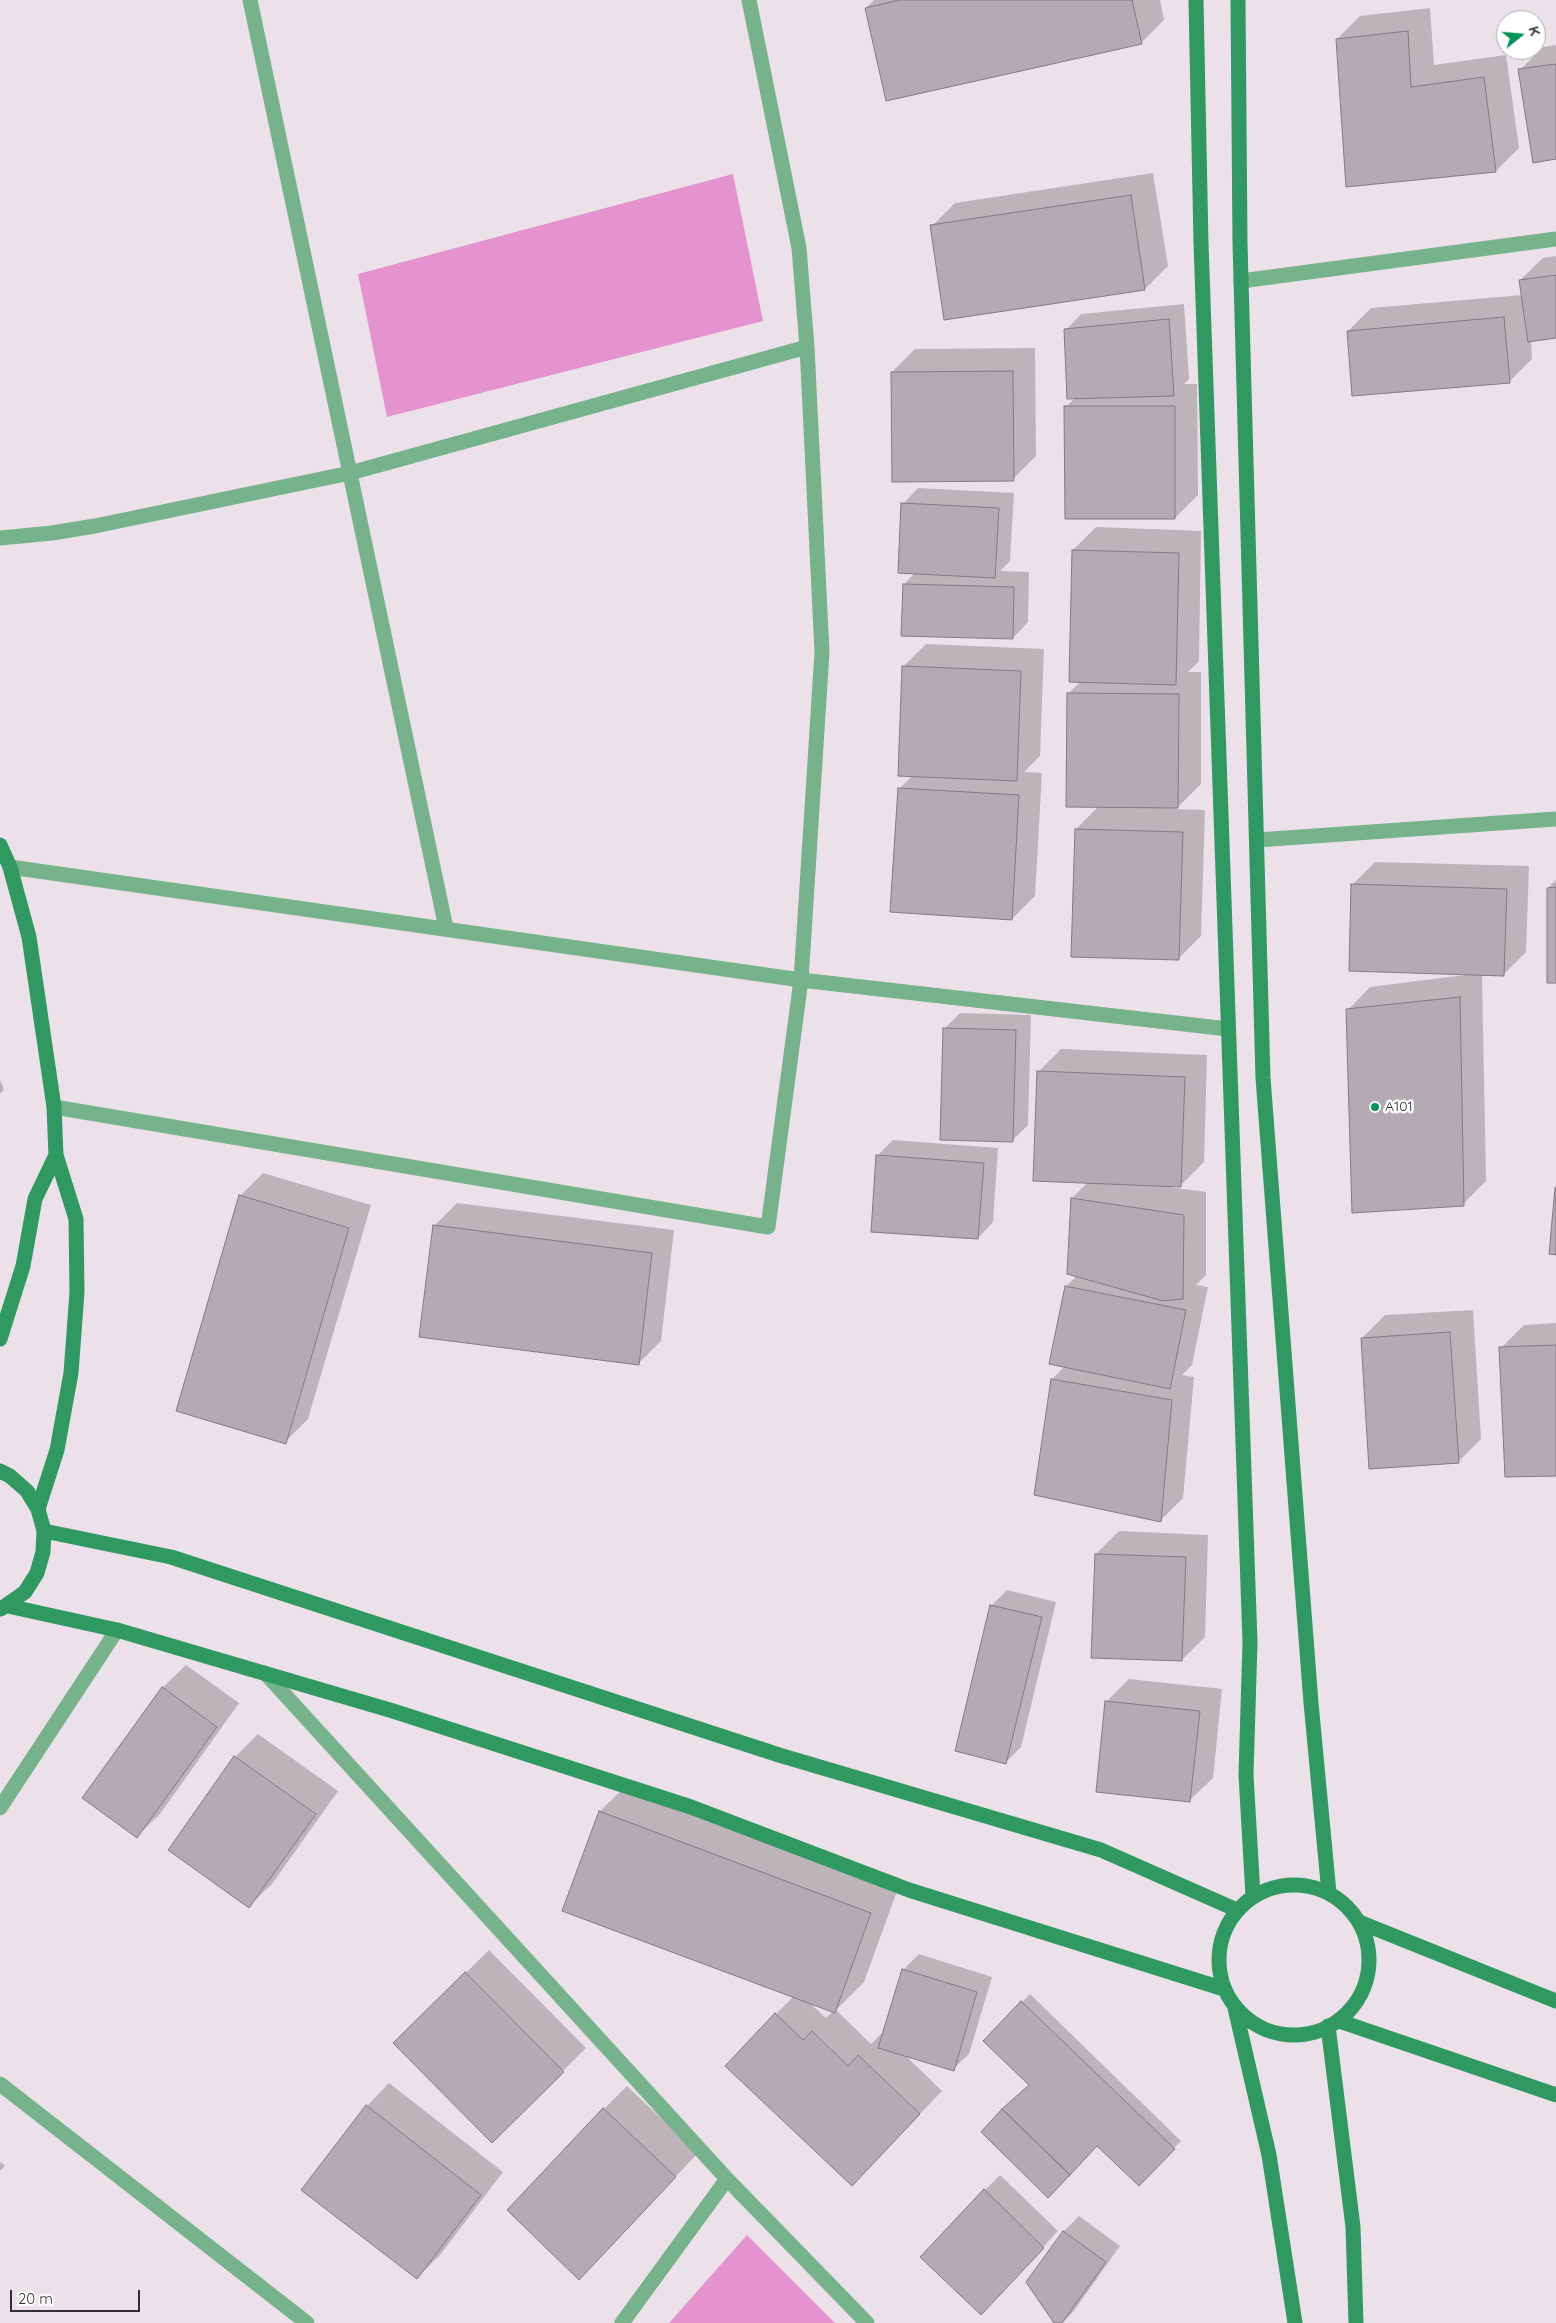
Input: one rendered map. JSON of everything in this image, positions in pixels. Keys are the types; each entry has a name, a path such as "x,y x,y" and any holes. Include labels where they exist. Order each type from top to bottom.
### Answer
{"main road":[{"path":"1196,0 1201,243 1250,1642 1246,1775 1253,1896"},
{"path":"1238,0 1241,281 1263,1078 1311,1703 1329,1893"},
{"path":"0,845 10,867 29,938 54,1107 56,1155 76,1219 77,1292 67,1392 57,1450 38,1509"},
{"path":"0,1339 23,1266 35,1199 56,1155"},
{"path":"0,1471 10,1476 27,1491 38,1509 44,1531 43,1552 37,1573 25,1592 4,1607"},
{"path":"44,1531 172,1557 770,1752 1101,1850 1237,1910"},
{"path":"4,1607 117,1630 393,1711 691,1808 909,1890 1224,1989"},
{"path":"1291,1884 1311,1886 1329,1893 1346,1905 1359,1922 1367,1943 1369,1964 1364,1986 1354,2005 1334,2023 1319,2032 1296,2036 1273,2033 1252,2024 1235,2008 1224,1989 1219,1969 1219,1948 1226,1927 1237,1910 1253,1896 1271,1888 1291,1884"},
{"path":"1359,1922 1556,2000"},
{"path":"1235,2008 1269,2155 1295,2323"},
{"path":"1334,2023 1556,2095"},
{"path":"1334,2023 1353,2227 1356,2323"}],"street":[{"path":"250,0 446,928"},
{"path":"54,1107 768,1227 801,980 822,652 808,347 799,248 749,0"},
{"path":"1241,281 1556,239"},
{"path":"0,538 52,534 350,472 808,347"},
{"path":"1257,840 1556,819"},
{"path":"10,867 801,980 1228,1029"},
{"path":"0,1808 117,1630"},
{"path":"265,1673 727,2179 867,2323"},
{"path":"0,2084 307,2323"},
{"path":"622,2323 727,2179"}],"shaded area":[{"path":"733,174 763,321 387,417 358,274"},
{"path":"747,2235 835,2323 669,2323"}],"building":[{"path":"899,0 1132,0 1142,44 886,101 865,8"},
{"path":"1408,31 1411,87 1484,77 1496,172 1346,187 1336,39"},
{"path":"1556,64 1556,159 1533,163 1518,69"},
{"path":"1131,195 1145,290 944,320 930,225"},
{"path":"1556,275 1556,338 1528,342 1519,280"},
{"path":"1504,317 1510,383 1352,396 1347,331"},
{"path":"1169,319 1174,396 1067,399 1064,329"},
{"path":"1013,371 1014,481 892,482 891,372"},
{"path":"1064,406 1175,406 1175,519 1065,519"},
{"path":"901,503 999,508 995,578 898,573"},
{"path":"1072,550 1179,553 1176,685 1069,682"},
{"path":"903,584 1014,587 1013,639 901,636"},
{"path":"902,666 1021,671 1017,781 898,776"},
{"path":"1067,693 1179,694 1178,808 1066,807"},
{"path":"898,788 1019,795 1012,920 890,912"},
{"path":"1075,829 1183,832 1179,960 1071,957"},
{"path":"1351,884 1507,889 1504,976 1349,971"},
{"path":"1556,887 1556,983 1547,983 1547,888"},
{"path":"1460,997 1464,1206 1352,1213 1346,1009"},
{"path":"943,1028 1016,1030 1013,1142 940,1140"},
{"path":"1037,1071 1185,1077 1181,1187 1033,1181"},
{"path":"876,1155 984,1163 978,1239 871,1232"},
{"path":"1556,1188 1556,1255 1549,1254"},
{"path":"239,1195 349,1228 286,1444 176,1411"},
{"path":"1071,1198 1184,1215 1183,1299 1163,1301 1067,1274"},
{"path":"433,1225 652,1253 639,1365 419,1337"},
{"path":"1065,1286 1186,1310 1170,1389 1049,1364"},
{"path":"1450,1332 1459,1463 1369,1469 1361,1338"},
{"path":"1556,1345 1556,1476 1505,1477 1499,1347"},
{"path":"1051,1379 1172,1400 1161,1522 1034,1495"},
{"path":"1095,1554 1186,1557 1182,1661 1091,1658"},
{"path":"990,1605 1042,1617 1006,1764 955,1751"},
{"path":"162,1687 217,1727 137,1838 82,1798"},
{"path":"1105,1701 1200,1711 1190,1802 1096,1792"},
{"path":"234,1756 316,1814 249,1908 168,1850"},
{"path":"599,1811 871,1913 835,2013 562,1911"},
{"path":"902,1969 977,1992 954,2071 878,2048"},
{"path":"465,1972 564,2072 492,2143 393,2043"},
{"path":"1021,2001 1175,2149 1139,2186 1097,2146 1070,2175 1002,2109 1029,2085 983,2041"},
{"path":"775,2013 803,2040 812,2031 848,2066 858,2055 920,2114 852,2186 725,2066"},
{"path":"366,2105 481,2195 417,2279 301,2190"},
{"path":"603,2108 676,2177 579,2280 507,2210"},
{"path":"1002,2109 1070,2175 1048,2198 981,2132"},
{"path":"984,2189 1044,2248 981,2315 920,2257"},
{"path":"1063,2231 1106,2262 1062,2323 1054,2323 1026,2282"}],"place":[{"name":"A101","path":"1375,1107"}]}
